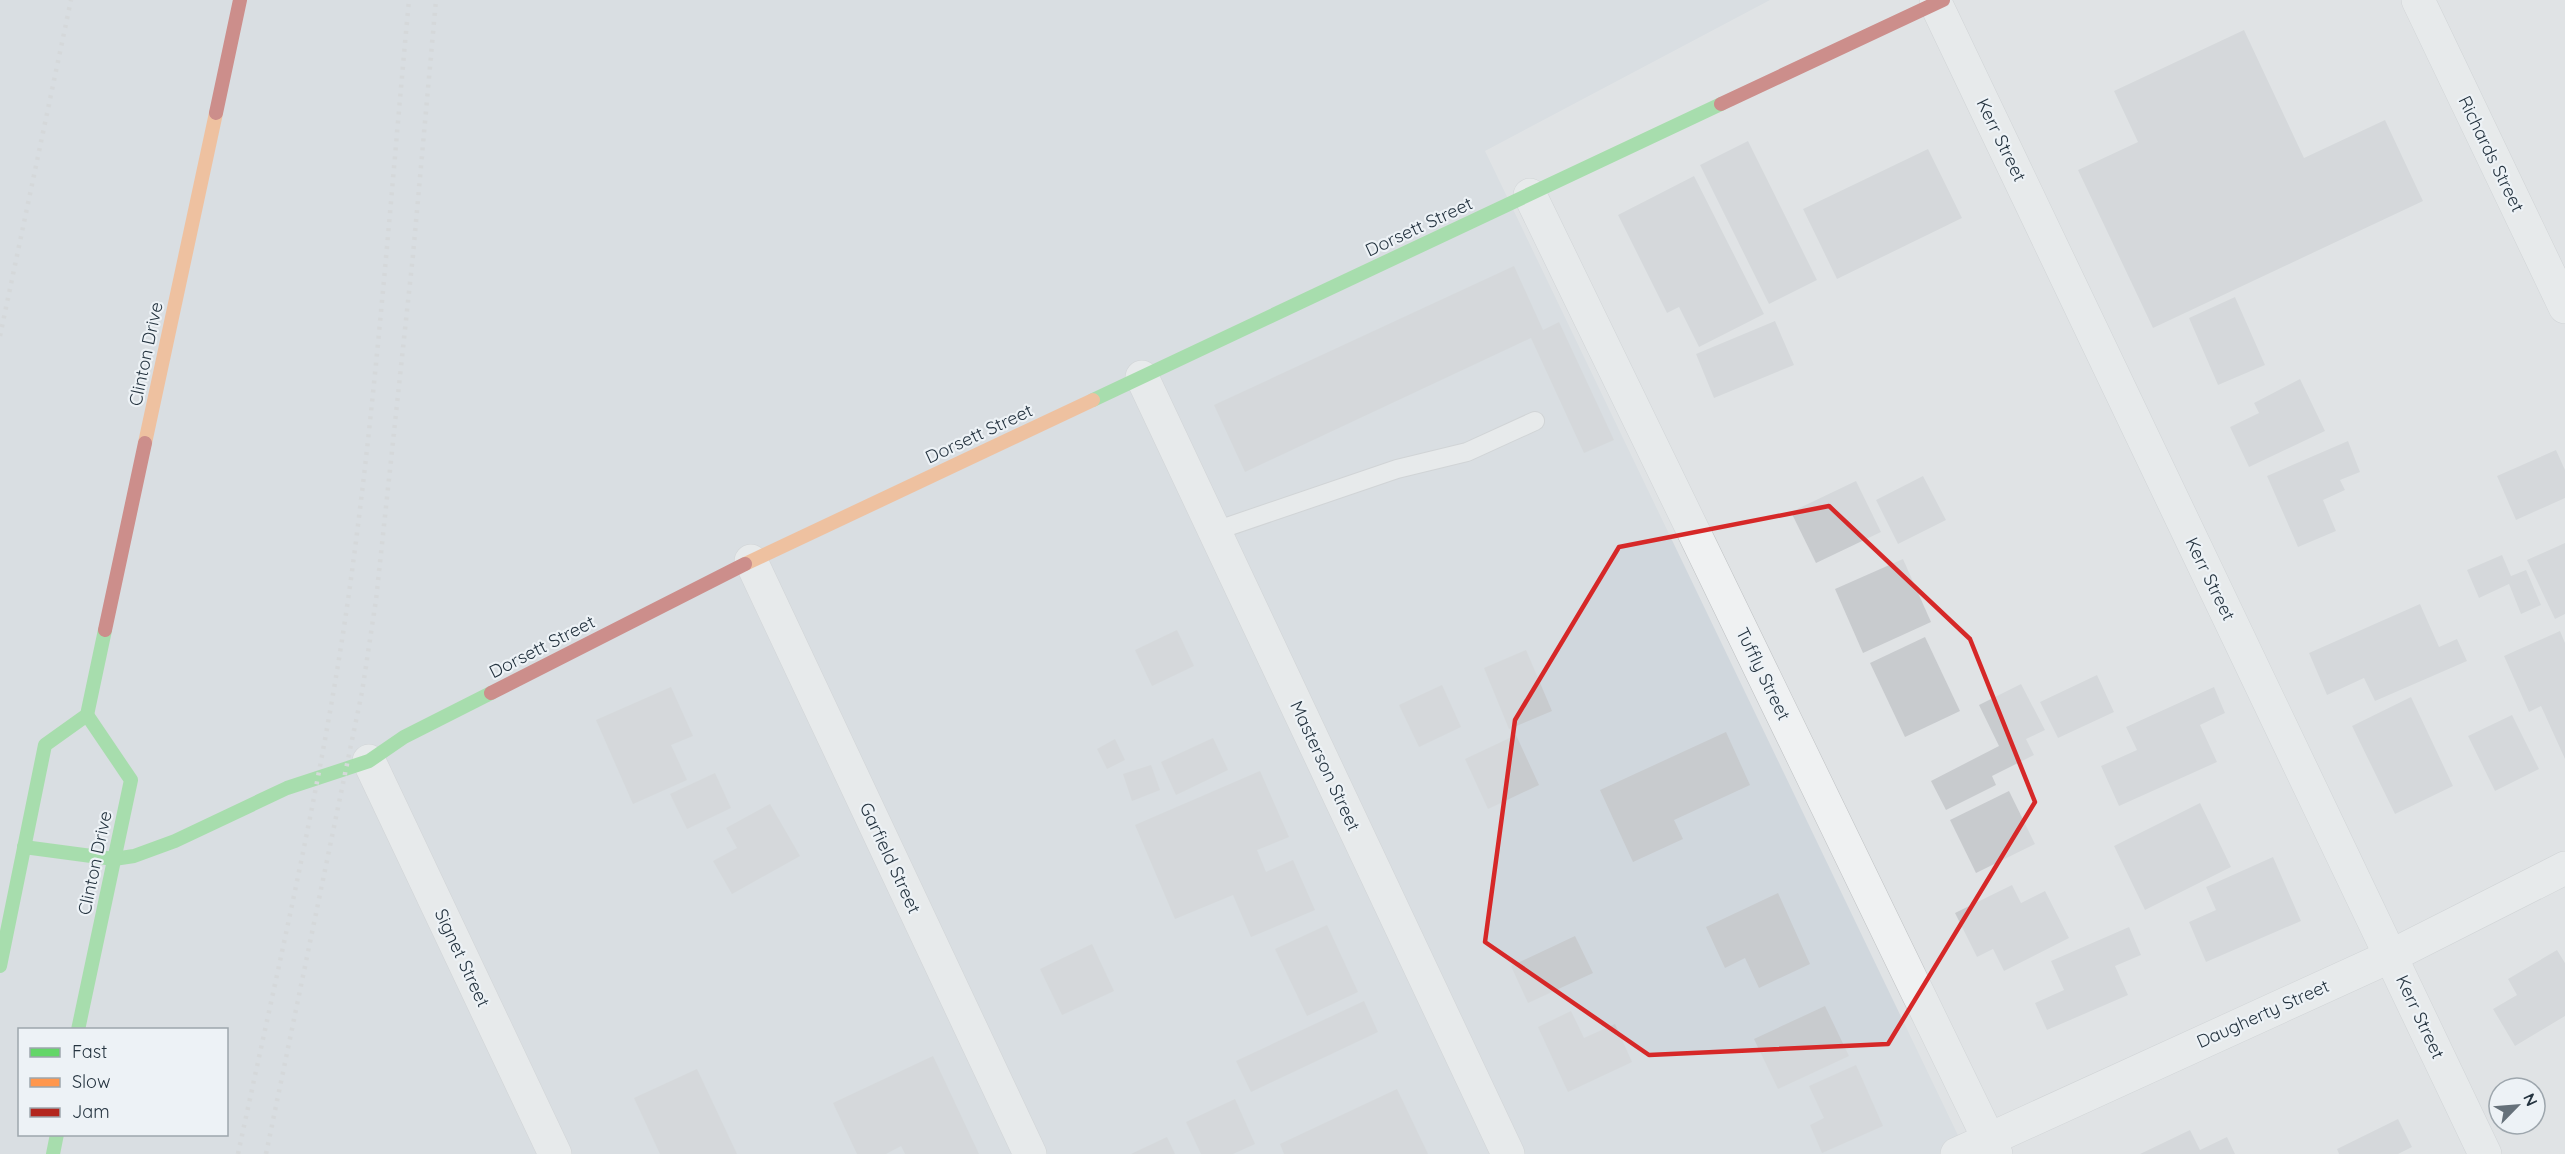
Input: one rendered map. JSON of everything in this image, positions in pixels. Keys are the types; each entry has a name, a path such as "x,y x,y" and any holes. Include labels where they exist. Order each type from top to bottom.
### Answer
{"street":[{"name":"Clinton Drive","path":"78,1028 131,780 87,715 240,0"},
{"name":"Richards Street","path":"2418,0 2565,307"},
{"name":"Dorsett Street","path":"24,847 114,859 134,856 156,849 286,788 369,761 404,736 751,561 1940,2"},
{"name":"Kerr Street","path":"1940,2 2485,1154"},
{"name":"Tuffly Street","path":"1530,195 1992,1146"},
{"name":"Masterson Street","path":"1142,377 1508,1154"},
{"name":"Garfield Street","path":"751,561 1030,1154"},
{"path":"0,966 45,745 87,715"},
{"name":"Signet Street","path":"369,761 555,1154"},
{"name":"Daugherty Street","path":"1957,1154 1992,1146 2391,956 2565,868"},
{"path":"53,1154 57,1136"}],"lane":[{"path":"1215,531 1397,470 1467,452 1535,421"}],"highlighted area":[{"path":"1829,506 1970,639 2035,802 1888,1044 1649,1055 1485,942 1515,720 1619,547"}],"shaded area":[{"path":"0,0 1770,0 1485,151 1967,1154 0,1154"}],"building":[{"path":"2244,30 2304,158 2385,120 2423,201 2153,328 2078,170 2138,142 2114,91"},
{"path":"1748,141 1817,280 1769,304 1700,165"},
{"path":"1928,149 1962,218 1837,279 1803,209"},
{"path":"1694,176 1764,314 1699,347 1679,307 1667,313 1618,215"},
{"path":"1514,266 1543,330 1559,322 1614,440 1584,453 1531,338 1245,472 1214,405"},
{"path":"2235,297 2265,365 2218,385 2189,318"},
{"path":"1775,321 1794,365 1714,398 1696,354"},
{"path":"2300,379 2325,431 2249,467 2230,427 2259,413 2254,403"},
{"path":"2348,441 2360,472 2340,480 2345,490 2323,500 2336,531 2298,547 2267,476"},
{"path":"2556,450 2565,470 2565,498 2516,520 2497,476"},
{"path":"1923,476 1946,520 1898,544 1876,500"},
{"path":"1856,481 1881,532 1816,563 1791,512"},
{"path":"2565,543 2565,614 2555,619 2527,560"},
{"path":"2502,555 2511,576 2526,570 2541,605 2521,614 2509,584 2479,598 2467,570"},
{"path":"1903,559 1931,622 1863,653 1835,589"},
{"path":"2420,604 2439,647 2457,639 2467,661 2375,701 2364,678 2327,695 2309,653"},
{"path":"1177,630 1194,666 1152,686 1135,650"},
{"path":"2560,631 2565,643 2565,759 2541,706 2529,712 2504,656"},
{"path":"1925,637 1960,711 1905,737 1870,663"},
{"path":"1526,650 1552,711 1509,729 1484,668"},
{"path":"2097,675 2114,712 2058,738 2040,702"},
{"path":"2021,684 2045,730 2026,739 2034,755 1992,776 1996,785 1946,810 1931,781 1999,746 1979,705"},
{"path":"1442,685 1461,727 1419,747 1399,705"},
{"path":"671,687 693,736 671,745 687,780 633,804 596,720"},
{"path":"2214,687 2225,713 2200,725 2217,762 2119,806 2101,766 2137,750 2126,727"},
{"path":"2411,697 2453,786 2395,814 2352,726"},
{"path":"2512,715 2539,769 2495,791 2468,736"},
{"path":"1726,732 1750,785 1674,820 1683,839 1633,862 1600,790"},
{"path":"1516,735 1539,785 1488,809 1465,759"},
{"path":"1213,738 1228,770 1176,795 1161,762"},
{"path":"1115,739 1125,760 1107,769 1097,749"},
{"path":"1151,765 1160,790 1132,801 1123,774"},
{"path":"1260,771 1289,837 1257,850 1266,872 1293,860 1315,910 1251,937 1233,895 1175,919 1135,825"},
{"path":"715,773 731,808 687,829 670,794"},
{"path":"2009,791 2035,844 1976,873 1950,820"},
{"path":"2200,803 2231,867 2145,910 2114,846"},
{"path":"770,804 800,856 732,894 713,861 737,848 726,828"},
{"path":"2273,857 2301,921 2206,962 2189,922 2216,910 2206,887"},
{"path":"2012,885 2021,903 2045,891 2069,938 2004,971 1993,949 1977,957 1955,913"},
{"path":"1778,893 1810,964 1759,988 1745,958 1725,968 1706,927"},
{"path":"1327,925 1358,992 1307,1016 1275,949"},
{"path":"2129,927 2141,955 2115,966 2128,995 2047,1030 2035,1003 2064,990 2051,961"},
{"path":"1575,936 1593,973 1528,1003 1511,966"},
{"path":"1092,944 1114,991 1062,1015 1040,969"},
{"path":"2557,950 2565,963 2565,1016 2515,1046 2493,1009 2517,995 2508,979"},
{"path":"1364,1001 1378,1032 1251,1092 1236,1061"},
{"path":"1825,1006 1849,1056 1778,1089 1754,1039"},
{"path":"1571,1011 1584,1038 1615,1024 1632,1062 1568,1092 1538,1027"},
{"path":"933,1056 979,1154 905,1154 901,1146 886,1154 857,1154 833,1103"},
{"path":"1856,1065 1883,1126 1822,1153 1810,1125 1824,1118 1809,1086"},
{"path":"697,1069 737,1154 660,1154 634,1098"},
{"path":"1397,1089 1428,1154 1284,1154 1280,1144"},
{"path":"1235,1099 1255,1144 1233,1154 1201,1154 1186,1122"},
{"path":"2398,1119 2412,1147 2398,1154 2339,1154 2337,1149"},
{"path":"2190,1130 2200,1150 2227,1137 2235,1154 2140,1154"},
{"path":"1167,1137 1175,1154 1131,1154"}],"railway":[{"path":"0,336 71,0"},
{"path":"238,1154 311,813 347,607 382,304 409,0"},
{"path":"266,1154 362,692 376,600 413,255 436,0"}],"traffic: fast":[{"path":"1093,400 1721,104"},
{"path":"0,966 45,745 87,715 105,630"},
{"path":"24,847 114,859 134,856 175,841 287,788 369,761 404,737 491,693"},
{"path":"78,1028 131,780 87,715"},
{"path":"53,1154 57,1136"}],"traffic: slow":[{"path":"145,443 216,113"},
{"path":"745,564 1093,400"}],"traffic: jam":[{"path":"216,113 240,0"},
{"path":"1721,104 1943,0"},
{"path":"105,630 145,443"},
{"path":"491,693 745,564"}]}
